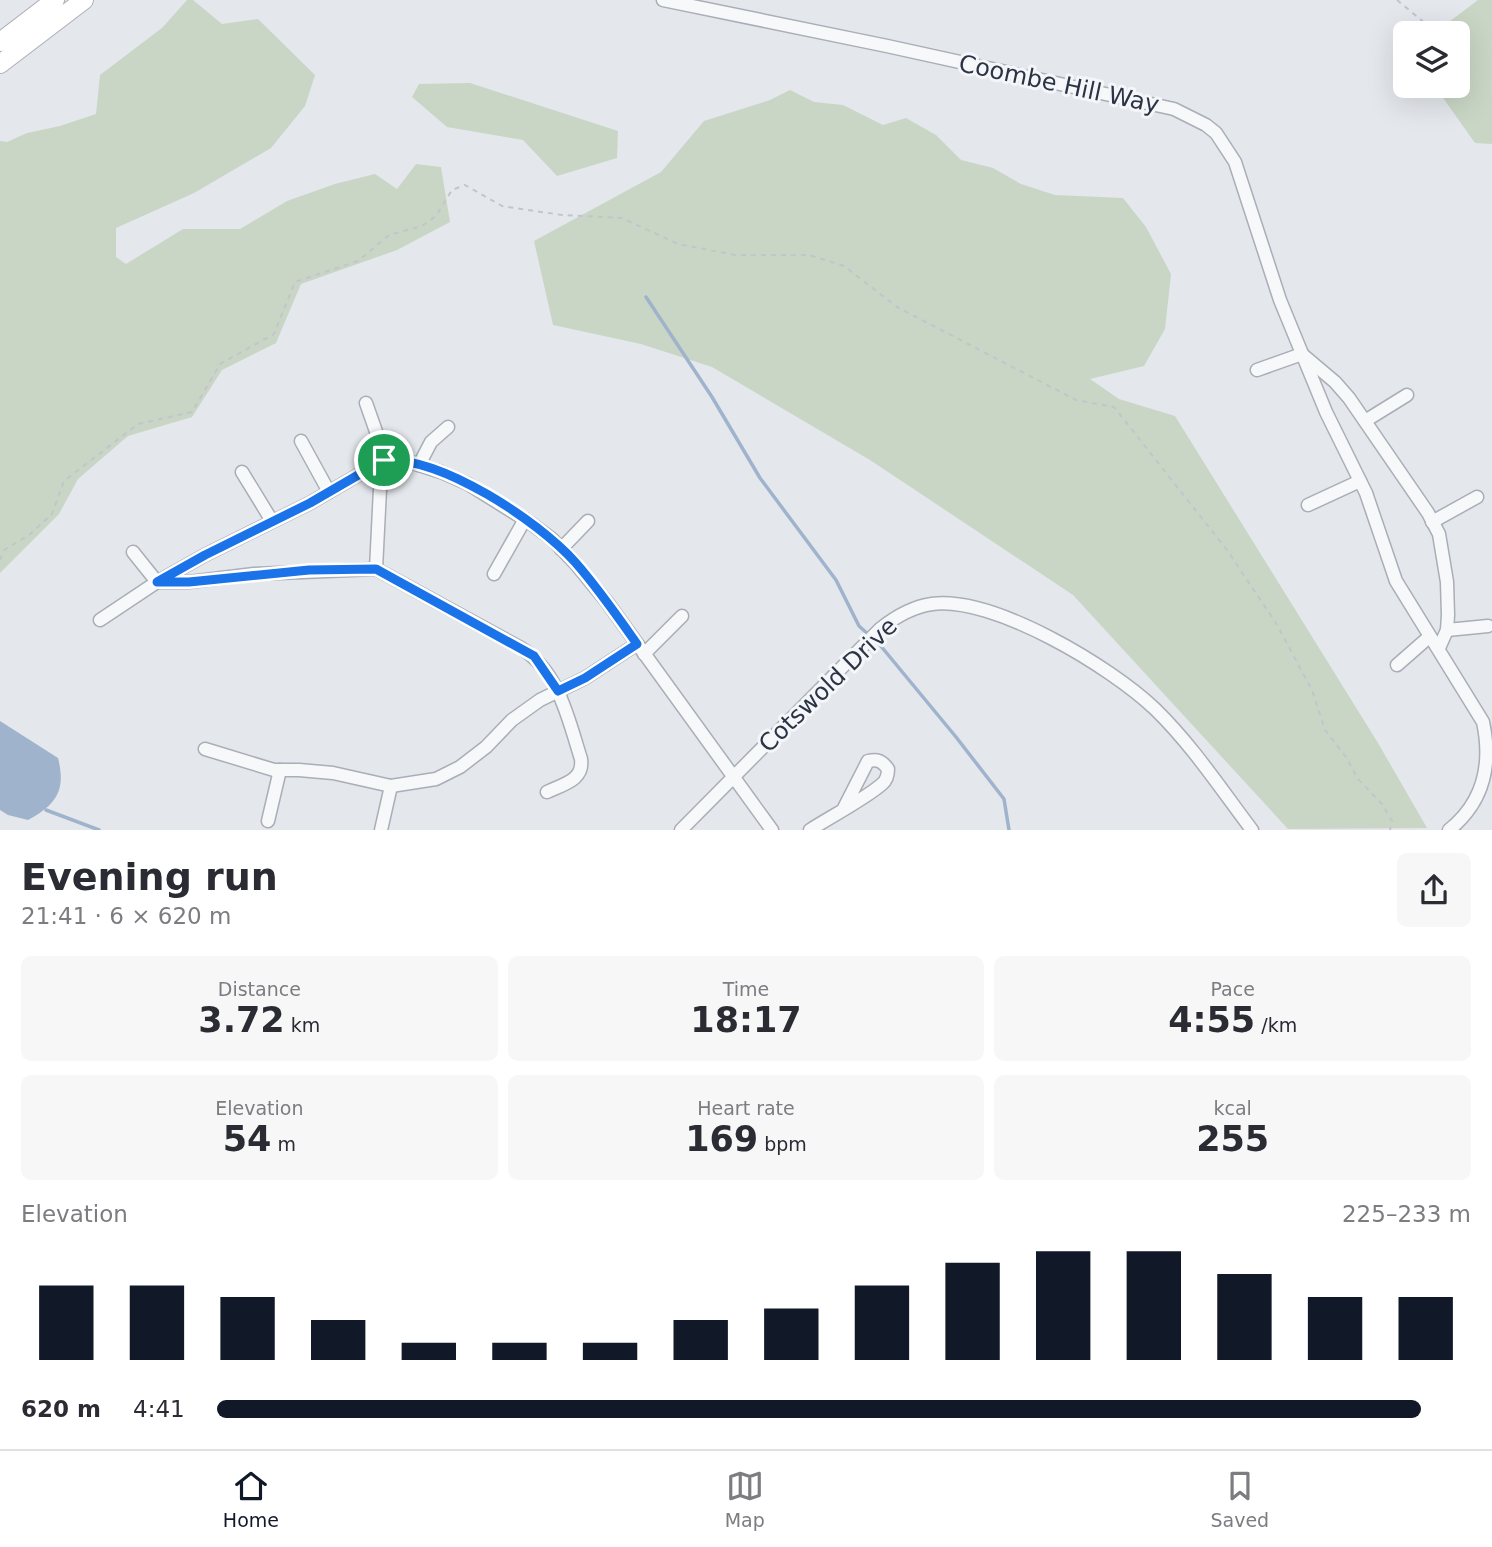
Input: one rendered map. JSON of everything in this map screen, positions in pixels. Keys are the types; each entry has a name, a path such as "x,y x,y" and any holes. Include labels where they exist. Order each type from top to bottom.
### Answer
{"main road":[{"path":"0,42 55,0"},
{"path":"0,64 84,0"}],"street":[{"name":"Coombe Hill Way","path":"663,0 1174,109 1216,133 1235,162 1280,300 1322,403 1360,481 1396,581 1483,722 1490,749 1488,778 1470,811 1449,830"},
{"name":"Coombe Hill Way","path":"1302,354 1341,389 1439,534 1447,582 1447,630 1439,648"},
{"path":"1256,370 1302,354"},
{"path":"1322,403 1329,393 1341,389"},
{"path":"1365,421 1407,395"},
{"path":"366,403 384,460 376,569"},
{"path":"419,465 432,442 448,427"},
{"path":"301,441 329,492"},
{"path":"100,620 157,582 329,492 384,460 419,465 468,484 525,519 561,549 607,602 772,830"},
{"path":"242,472 272,522"},
{"path":"1308,505 1360,481"},
{"path":"1432,522 1477,498"},
{"path":"494,574 525,519"},
{"path":"561,549 588,521"},
{"path":"133,552 157,582"},
{"path":"205,555 212,579"},
{"path":"157,582 189,582 309,570 376,569 534,656 558,691 582,768 575,779 547,792"},
{"name":"Cotswold Drive","path":"681,830 880,629 896,616 920,606 944,603 959,604 1016,621 1094,661 1125,683 1154,708 1180,736 1252,830"},
{"path":"205,749 249,764 280,770 333,773 391,786 436,779 460,767 486,747 512,720 540,700 641,649 682,616"},
{"path":"1447,630 1488,626"},
{"path":"1397,665 1430,637"},
{"path":"268,821 280,770"},
{"path":"381,830 391,786"},
{"path":"810,830 844,808"}],"path":[{"path":"1396,0 1422,21"},
{"path":"0,560 4,550 29,534 52,514 64,481 138,424 192,412 220,364 274,334 295,282 358,261 389,235 422,226 436,216 452,190 465,185 502,206 562,215 622,218 678,244 735,255 808,254 844,266 897,307 1076,400 1114,407 1227,550 1276,623 1312,690 1325,730 1346,757 1358,779 1382,804 1392,821 1390,830"}],"green space":[{"path":"187,0 193,0 222,24 258,19 315,75 305,106 271,148 194,193 116,228 116,257 126,264 183,229 240,229 287,201 335,184 375,174 397,189 416,164 441,167 450,222 397,250 301,284 276,343 222,370 192,417 128,436 78,479 59,514 0,573 0,141 7,142 27,133 96,114 100,75 162,28"},
{"path":"1478,0 1492,0 1492,144 1475,143 1443,98 1470,98 1470,21 1450,21"},
{"path":"470,83 618,131 617,158 557,176 523,140 447,127 412,97 419,84"},
{"path":"790,90 814,102 843,105 883,125 906,118 936,135 961,160 993,168 1021,184 1055,195 1123,198 1146,227 1171,274 1165,329 1144,366 1090,379 1119,399 1175,416 1378,743 1427,828 1288,829 1073,595 870,460 712,367 641,344 553,325 534,241 661,172 704,121 770,100"}],"water":[{"path":"0,721 58,758 61,779 57,795 46,808 28,820 0,810"}],"waterway":[{"path":"646,297 712,397 760,478 836,580 859,626 880,645 1004,799 1009,830"},
{"path":"46,810 99,830"}],"route":[{"path":"384,460 413,463 441,472 468,484 529,522 552,539 575,563 637,644 585,678 558,691 547,671 534,656 376,569 309,570 189,582 157,582 310,503 384,460"}]}
